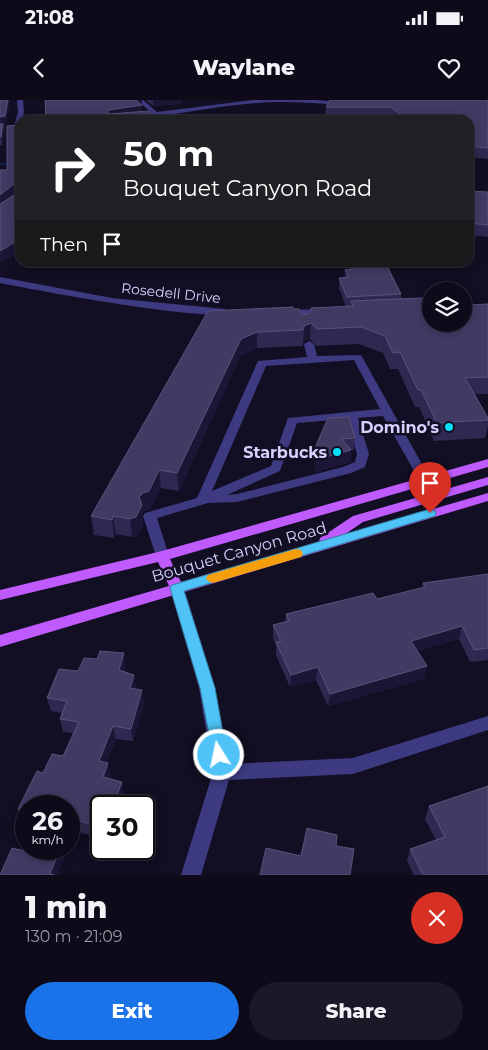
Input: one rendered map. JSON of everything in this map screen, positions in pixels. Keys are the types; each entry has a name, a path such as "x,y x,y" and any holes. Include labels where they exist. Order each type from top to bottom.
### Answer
{"main road":[{"name":"Bouquet Canyon Road","path":"0,595 162,556 488,463"},
{"path":"315,548 358,519 488,481"},
{"name":"Bouquet Canyon Road","path":"0,641 488,497"},
{"path":"162,556 177,588"}],"street":[{"path":"20,100 20,115"},
{"path":"140,100 157,115 246,102 285,100 350,103"},
{"path":"8,128 15,127"},
{"name":"Rosedell Drive","path":"0,280 63,294 184,310 232,313"},
{"path":"271,314 333,312"},
{"path":"300,313 304,326"},
{"path":"309,344 313,360"},
{"path":"202,501 262,363 357,357 426,482"},
{"path":"162,556 150,516 202,501 276,468 292,420 387,412"},
{"path":"202,501 238,498 347,470 361,464 363,454 351,414"},
{"path":"177,588 208,688 222,772 190,875"},
{"path":"222,772 353,766 488,723"}],"building":[{"path":"0,100 8,100 5,116 0,117"},
{"path":"45,100 136,100 142,105 109,110 107,112 109,114 149,111 153,115 46,115"},
{"path":"330,100 488,100 488,148 474,147 474,115 401,115 391,107 326,107"},
{"path":"0,124 3,124 1,137 0,137"},
{"path":"15,125 15,184 0,195 0,170 7,170 7,126"},
{"path":"474,191 488,192 488,225 474,224"},
{"path":"15,195 15,242 0,251 0,204"},
{"path":"353,267 388,267 401,294 347,297 339,278 349,277 345,270 352,269"},
{"path":"422,298 422,332 472,332 472,305 488,304 488,377 465,378 488,420 437,423 421,390 418,390 400,352 393,353 385,336 361,327 317,329 311,323 304,326 303,330 257,332 241,339 177,473 159,470 149,491 139,497 142,505 136,517 130,519 113,516 112,520 91,516 208,311 293,307 294,309 299,309 301,314 308,314 311,308 353,306 351,301"},
{"path":"349,417 355,438 342,439 351,450 316,460 319,449 315,448 328,418"},
{"path":"488,574 488,648 474,650 462,626 411,641 427,666 330,694 318,667 291,675 276,642 281,641 273,625 289,621 286,614 373,593 377,599 425,587 423,583"},
{"path":"100,651 124,653 119,670 134,675 130,688 142,690 131,729 113,726 99,761 108,763 103,777 122,782 117,795 90,795 90,824 80,821 80,795 25,795 37,771 43,773 52,754 63,756 79,722 60,719 67,701 47,698 59,669 77,671 84,658 97,659"},
{"path":"488,786 488,875 423,875 410,849 445,837 429,806"},
{"path":"307,828 337,835 336,846 354,849 350,875 260,875 266,848 301,856"},
{"path":"12,848 15,849 15,860 56,860 50,874 54,875 0,875"}],"waterway":[{"path":"0,164 15,163"}],"slow traffic":[{"path":"213,578 296,554"}],"place":[{"name":"Domino's","path":"449,427"},
{"name":"Starbucks","path":"337,452"}],"route":[{"path":"219,755 208,688 177,588 372,532 430,513"}]}
